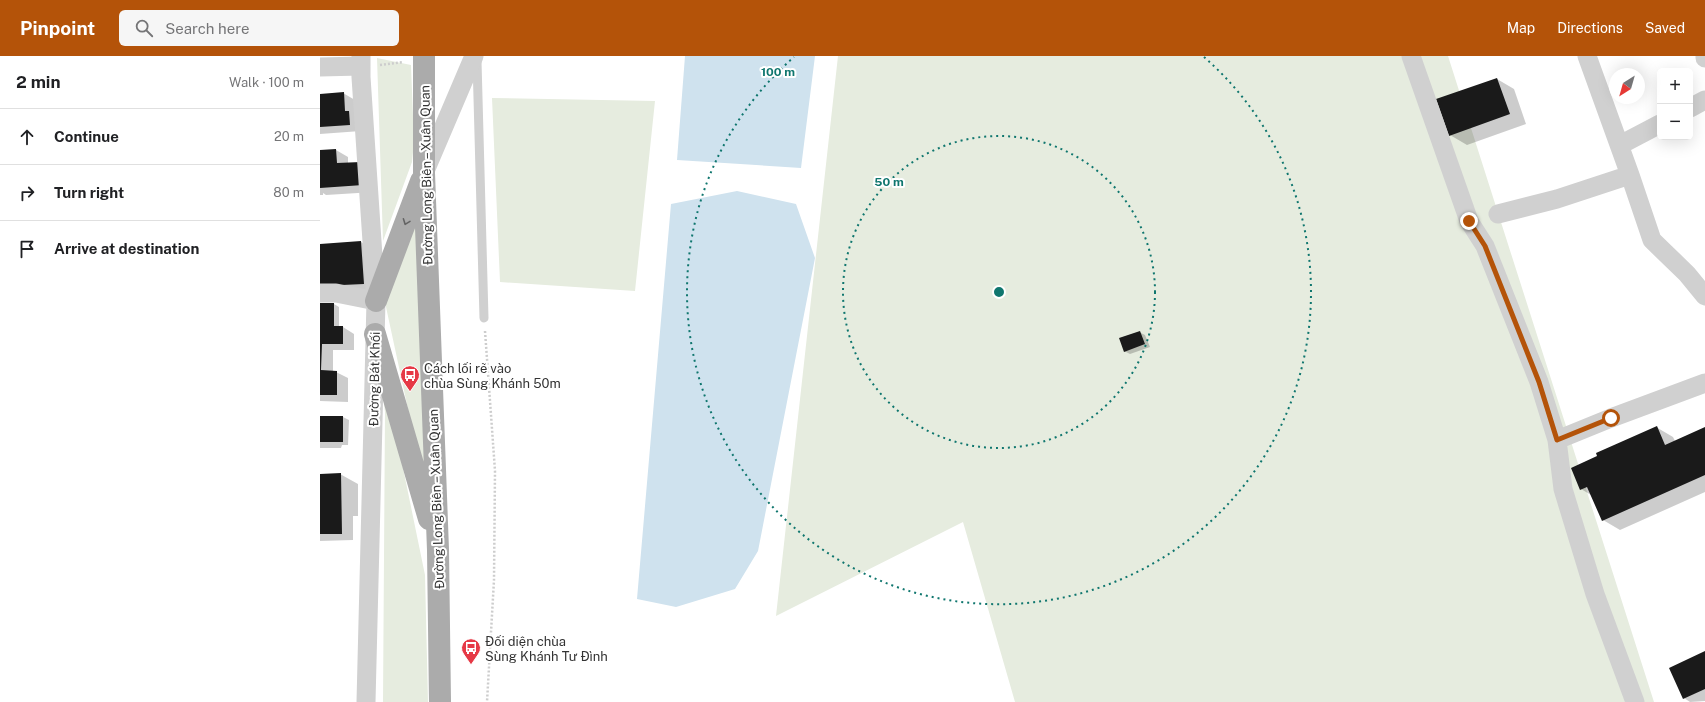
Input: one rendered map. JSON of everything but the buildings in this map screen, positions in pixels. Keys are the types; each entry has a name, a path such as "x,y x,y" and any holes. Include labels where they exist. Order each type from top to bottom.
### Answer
{"main road":[{"name":"Đường Long Biên – Xuân Quan","path":"424,58 424,173 438,550 440,702"},
{"path":"376,301 424,173"},
{"path":"375,334 438,550"}],"street":[{"path":"424,173 475,56"},
{"path":"1411,56 1469,221 1485,246 1539,382 1557,440 1563,489 1595,594 1635,702"},
{"path":"1587,56 1620,145 1652,240 1687,274 1705,296"},
{"path":"320,67 361,61"},
{"name":"Đường Bát Khối","path":"361,61 376,301 366,702"},
{"path":"1693,106 1705,100"},
{"path":"1620,145 1657,126"},
{"path":"1498,214 1557,199 1630,174"},
{"path":"320,293 336,293 376,301"},
{"path":"1557,440 1705,383"}],"lane":[{"path":"475,56 484,318"}],"path":[{"path":"361,61 424,58"},
{"path":"484,318 494,471 494,580 487,702"}],"shaded area":[{"path":"838,56 1448,56 1654,702 1015,702 963,522 776,616"},
{"path":"377,58 411,65 414,142 412,162 383,241"},
{"path":"492,98 655,101 635,291 500,282"},
{"path":"416,208 425,488 386,307 386,291"},
{"path":"379,364 395,429 425,575 428,702 383,702 385,412"}],"water":[{"path":"685,56 815,56 801,168 677,160"},
{"path":"737,191 796,204 815,258 758,551 735,589 676,607 637,599 671,204"}],"place":[{"name":"Cách lối rẽ vào chùa Sùng Khánh 50m","path":"410,392"},
{"name":"Đối diện chùa Sùng Khánh Tư Đình","path":"471,665"}],"route":[{"path":"1469,221 1485,246 1539,382 1557,440 1611,418"}]}
